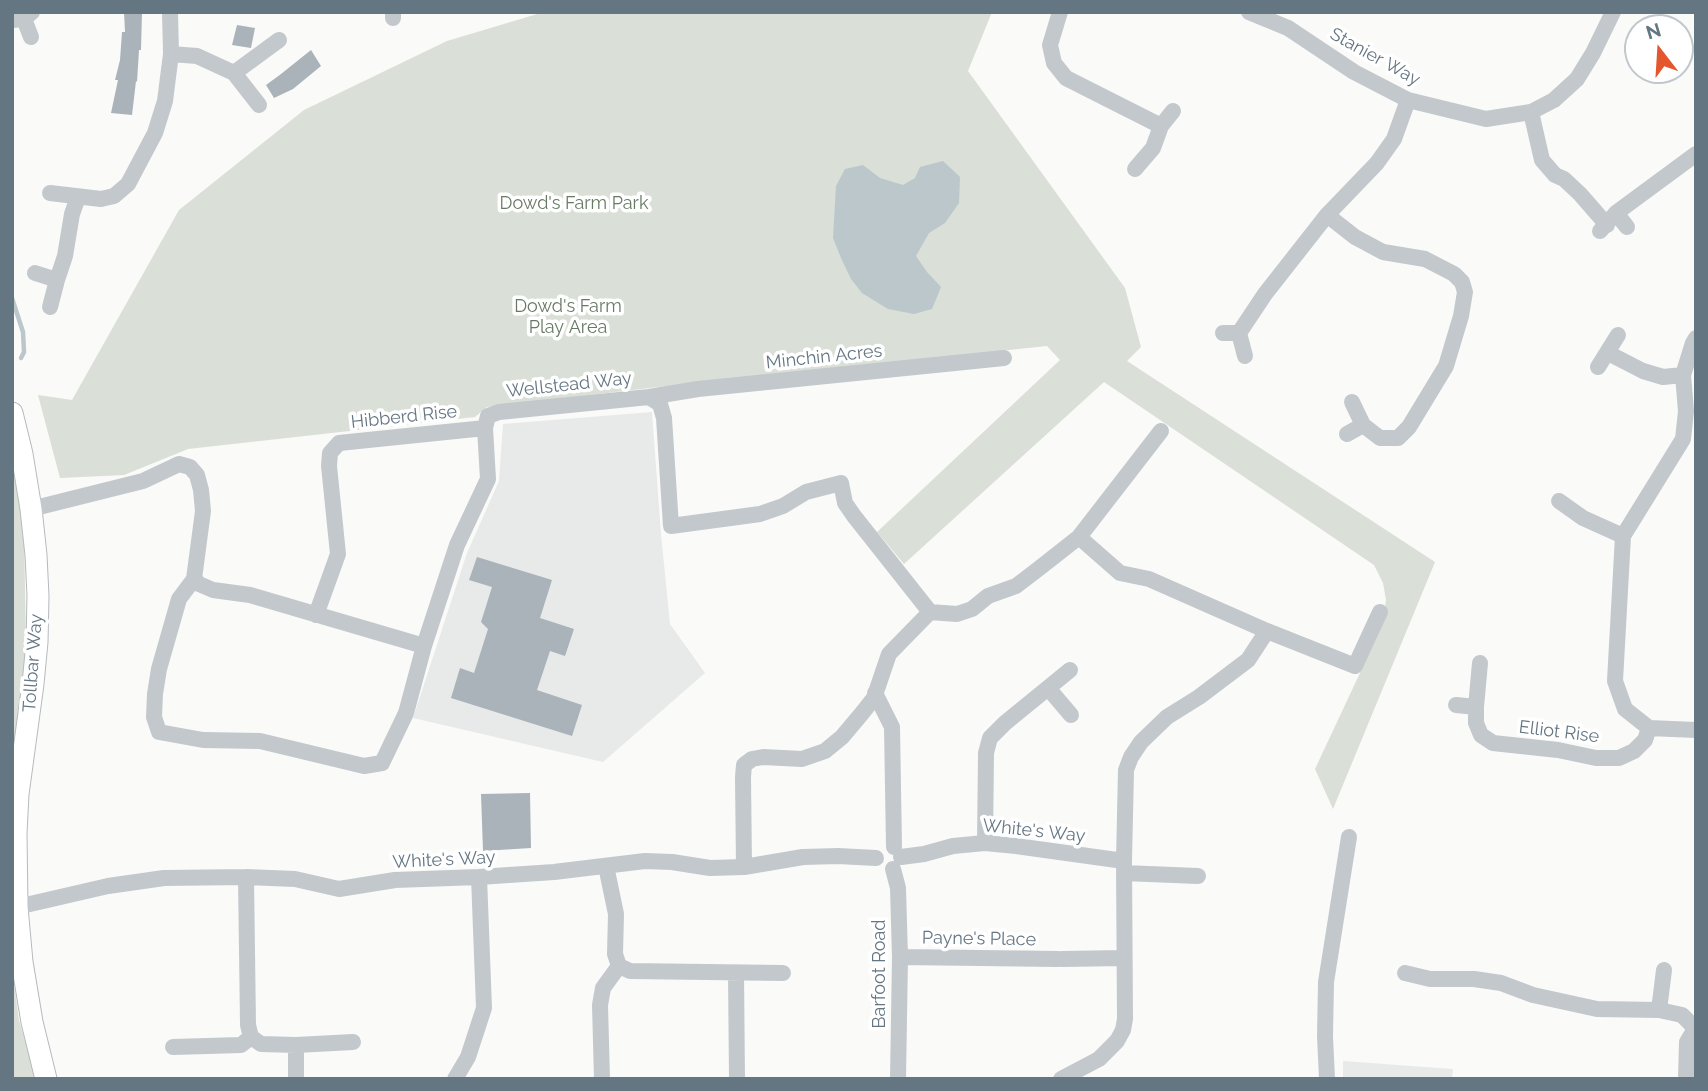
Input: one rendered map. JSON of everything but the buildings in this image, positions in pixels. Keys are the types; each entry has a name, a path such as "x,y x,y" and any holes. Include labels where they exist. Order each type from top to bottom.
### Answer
{"main road":[{"name":"Tollbar Way","path":"12,413 31,509 36,555 37,642 18,794 17,906 30,1010 46,1079"}],"street":[{"path":"50,193 102,199 114,196 128,184 155,134 165,101 171,54 170,12"},
{"path":"1060,12 1050,45 1054,63 1066,78 1161,126"},
{"name":"Stanier Way","path":"1249,12 1288,28 1354,72 1408,100 1486,119 1531,112 1554,100 1577,79 1613,12"},
{"path":"23,17 31,37"},
{"path":"234,73 279,40"},
{"path":"171,54 197,56 234,73 259,105"},
{"path":"1245,356 1239,333 1265,294 1327,215 1377,163 1394,139 1408,100"},
{"path":"1135,169 1153,148 1161,126 1173,111"},
{"path":"1531,112 1542,160 1607,223 1627,227"},
{"path":"1607,223 1696,154"},
{"path":"50,307 65,257 72,214 78,197"},
{"path":"1327,215 1355,237 1383,252 1425,259 1454,274 1462,282 1465,292 1446,366 1409,427 1398,438 1380,438 1363,425 1352,402"},
{"path":"35,273 57,280"},
{"path":"1223,333 1239,333"},
{"path":"1598,367 1618,335"},
{"path":"1696,338 1683,374 1690,441 1653,489 1623,536 1615,681 1625,709 1649,728 1696,730"},
{"path":"1608,353 1643,371 1663,377 1683,374"},
{"name":"Minchin Acres","path":"649,397 698,389 1004,358"},
{"name":"Wellstead Way","path":"485,428 488,416 499,412 649,397 660,404 664,418 671,526 760,514 783,506 806,492 841,483 845,503 930,612"},
{"path":"1347,434 1363,425"},
{"path":"31,509 143,481 179,464 190,467 197,475 203,510 194,579 179,599 159,669 154,717 159,732 203,740 260,741 365,766 382,763 406,713 424,646 457,545 488,479 485,428"},
{"name":"Hibberd Rise","path":"316,615 338,554 330,453 339,443 485,428"},
{"path":"744,867 744,765 752,759 763,757 802,759 825,751 842,737 876,693 888,654 930,612 957,614 972,609 988,596 1016,586 1079,537 1161,431"},
{"path":"1559,501 1581,523 1623,536"},
{"path":"1079,537 1120,573 1149,579 1355,666 1380,612"},
{"path":"194,579 213,590 250,595 424,646"},
{"path":"1061,1079 1099,1059 1117,1041 1123,1030 1126,770 1130,757 1141,742 1167,717 1248,660 1267,631"},
{"name":"Elliot Rise","path":"1480,663 1476,723 1481,735 1493,743 1558,750 1596,758 1619,758 1634,751 1645,740 1649,728"},
{"path":"985,843 986,753 990,738 1070,670"},
{"path":"1048,688 1071,715"},
{"name":"Barfoot Road","path":"876,693 892,727 900,957 898,1079"},
{"path":"1456,705 1476,707"},
{"path":"1327,1079 1326,982 1349,836"},
{"name":"White's Way","path":"17,906 108,886 164,878 295,878 339,889 395,880 554,872 645,861 673,862 710,869 744,867 803,857 876,858 880,848 888,845 896,858 953,846 985,843 1016,846 1124,867 1198,876"},
{"path":"606,866 616,914 615,954 619,966 630,971 783,973"},
{"path":"246,877 248,1025 251,1037 261,1044 353,1042"},
{"path":"455,1079 468,1057 484,1008 480,877"},
{"name":"Payne's Place","path":"900,957 1124,958"},
{"path":"602,1079 600,1005 603,988 619,966"},
{"path":"1659,1010 1664,970"},
{"path":"736,973 737,1079"},
{"path":"1405,973 1430,979 1474,979 1501,984 1533,995 1597,1009 1659,1010 1682,1015 1696,1028 1687,1042 1686,1079"},
{"path":"173,1046 241,1045 251,1037"},
{"path":"296,1045 296,1079"}],"shaded area":[{"path":"943,161 960,177 959,203 945,223 929,233 916,256 941,287 932,309 914,314 888,309 862,293 851,279 841,258 833,238 836,186 845,169 863,165 880,178 903,185 915,178 920,167"},
{"path":"652,412 670,624 705,673 603,762 413,718 467,553 499,481 503,424"},
{"path":"1343,1061 1453,1069 1452,1079 1343,1079"}],"green space":[{"name":"Dowd's Farm Park","path":"544,12 992,12 968,71 1125,288 1141,347 1127,361 1435,562 1333,809 1315,769 1382,626 1386,600 1383,583 1374,565 1104,382 904,564 877,532 1060,360 1047,346 487,407 475,417 188,449 124,475 60,478 38,395 72,400 179,210 304,110 447,41"},
{"path":"12,468 17,482 24,531 26,647 24,685 12,769"},
{"path":"12,970 19,1020 36,1079 12,1079"}],"waterway":[{"path":"12,298 23,332 24,352 21,358"}],"park label":[{"name":"Dowd's Farm Play Area","path":"568,317"}]}
